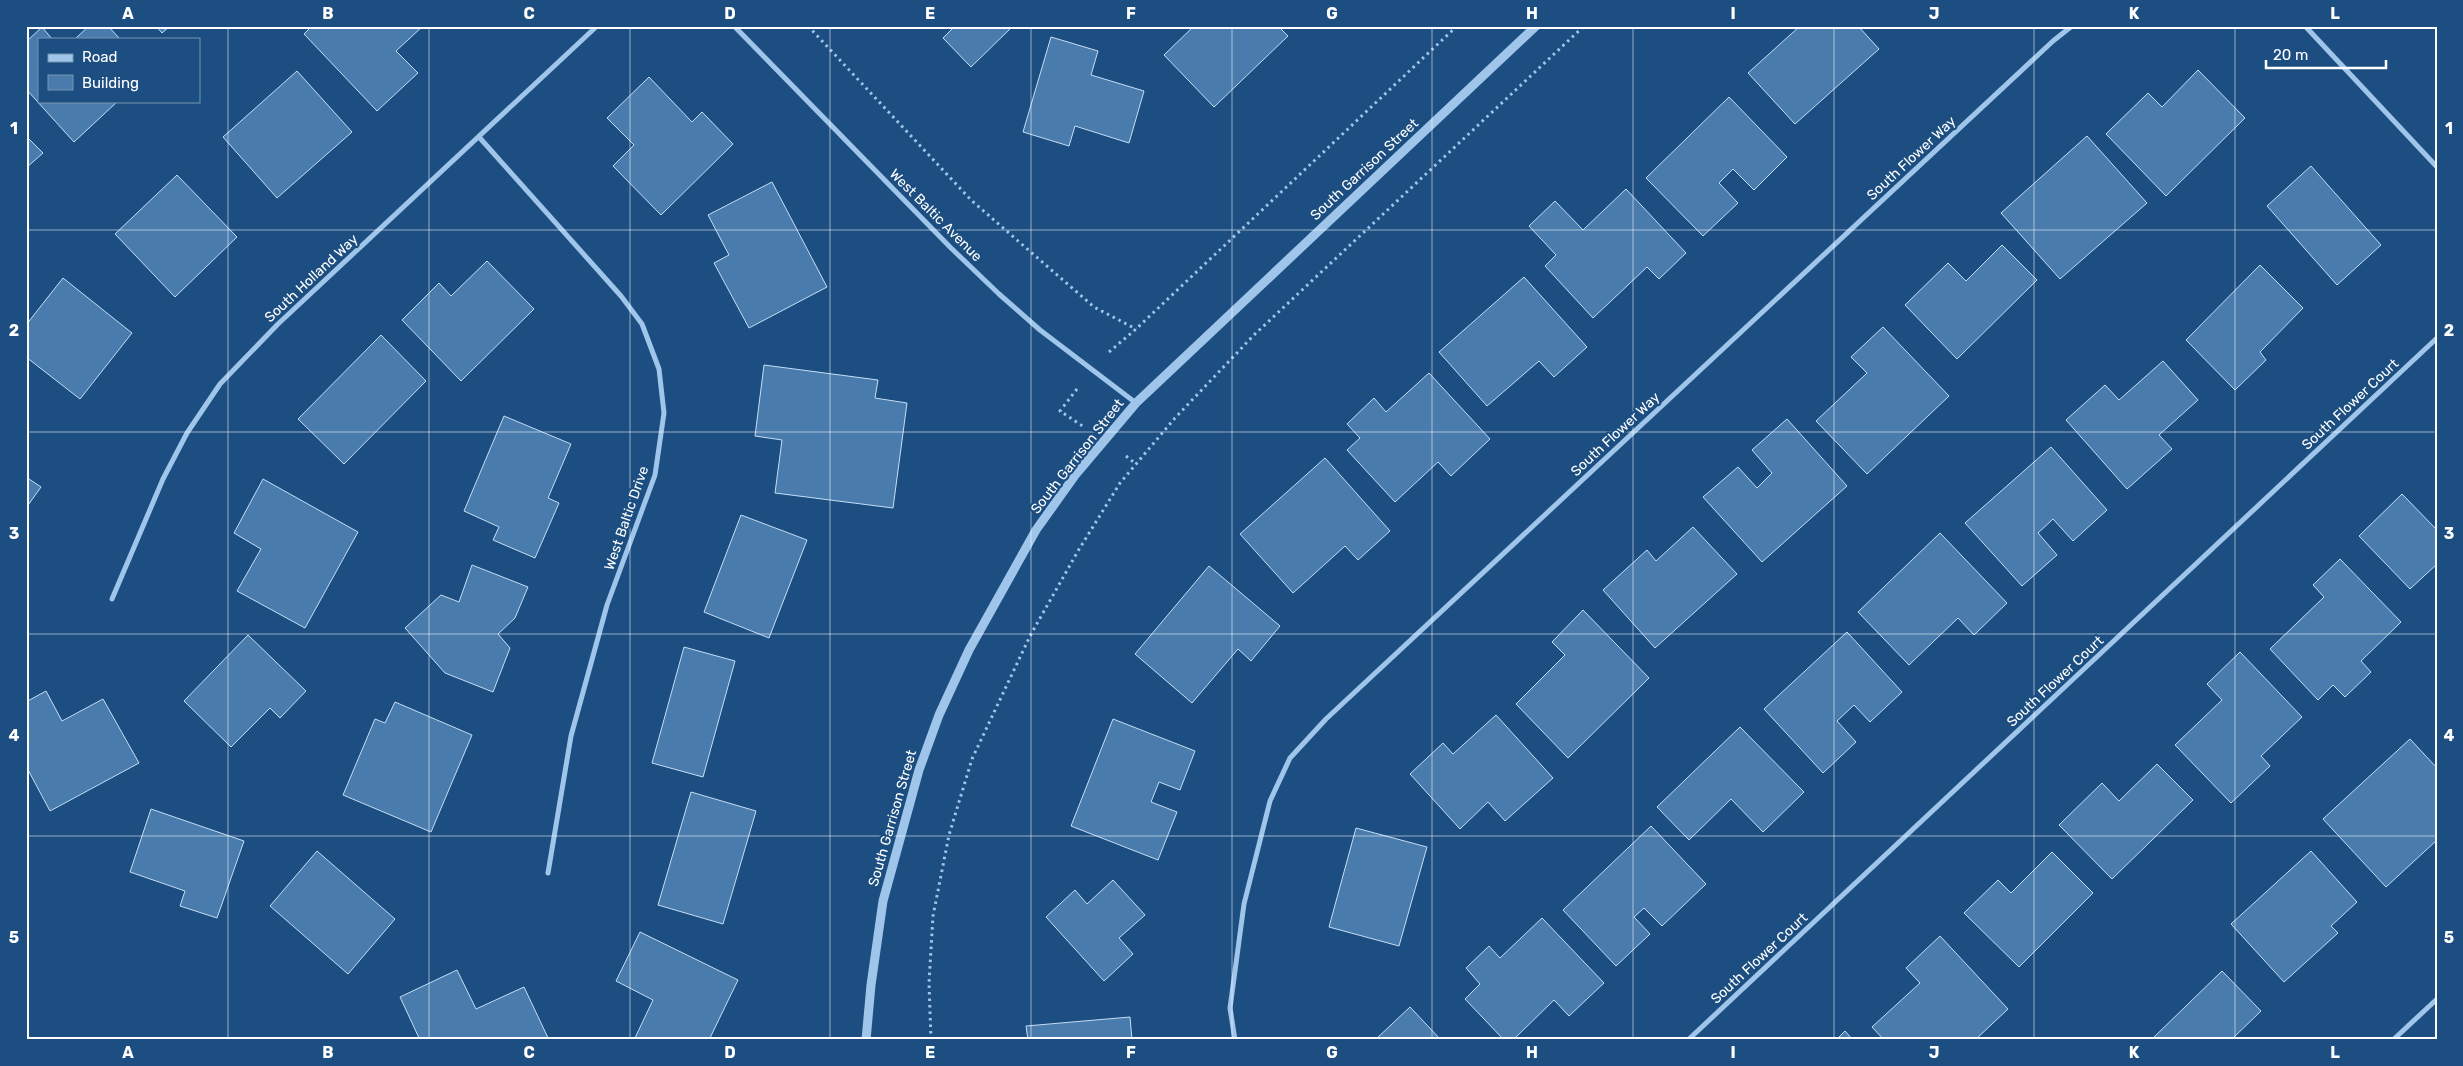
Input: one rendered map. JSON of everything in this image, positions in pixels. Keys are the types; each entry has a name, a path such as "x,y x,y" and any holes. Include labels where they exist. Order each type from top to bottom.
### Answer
{"street":[{"name":"South Holland Way","path":"112,600 163,479 187,433 220,384 278,324 597,26"},
{"name":"West Baltic Avenue","path":"734,26 951,248 1040,330 1136,403"},
{"name":"South Garrison Street","path":"866,1040 870,985 883,901 918,770 939,715 969,650 1036,530 1076,474 1136,403 1536,26"},
{"name":"South Flower Way","path":"1235,1040 1230,1008 1244,904 1270,801 1290,758 1326,719 2053,41 2072,26"},
{"path":"2305,26 2437,167"},
{"name":"West Baltic Drive","path":"479,137 621,296 642,324 659,369 664,413 656,476 607,605 571,736 548,873"},
{"name":"South Flower Court","path":"1688,1040 2437,338"},
{"path":"2393,1040 2437,999"}],"path":[{"path":"808,26 971,200 1094,307 1136,329"},
{"path":"1060,411 1091,370 1114,347 1136,329 1457,26"},
{"path":"931,1040 929,983 933,916 948,835 972,759 1030,636 1078,550 1120,483 1175,418 1254,335 1584,26"}],"building":[{"path":"89,26 108,26 119,38 76,38"},
{"path":"156,26 170,26 162,33"},
{"path":"312,26 423,26 396,51 418,73 377,111 304,34"},
{"path":"955,26 1013,26 971,67 943,38"},
{"path":"1194,26 1278,26 1288,36 1214,107 1164,55"},
{"path":"1800,26 1858,26 1879,49 1795,124 1748,73"},
{"path":"42,27 51,38 38,38 38,102 117,102 74,142 26,89 26,42"},
{"path":"1051,37 1098,51 1091,75 1144,91 1129,143 1075,126 1069,146 1023,132"},
{"path":"2198,70 2245,118 2166,196 2106,134 2148,93 2162,107"},
{"path":"297,71 352,132 277,198 223,137"},
{"path":"649,77 692,122 702,112 733,144 661,215 613,166 634,145 607,118"},
{"path":"1729,97 1787,157 1754,190 1733,169 1719,183 1738,203 1703,236 1646,178"},
{"path":"26,136 43,153 26,168"},
{"path":"2087,136 2147,203 2060,279 2001,213"},
{"path":"2311,166 2381,245 2337,285 2267,206"},
{"path":"177,175 237,237 175,297 115,234"},
{"path":"772,182 827,287 749,328 714,263 729,255 708,215"},
{"path":"1626,189 1686,253 1659,279 1647,267 1593,318 1545,266 1556,255 1529,226 1555,201 1583,230"},
{"path":"2002,245 2037,280 1957,359 1905,305 1948,263 1966,281"},
{"path":"487,261 534,309 461,381 402,320 439,283 451,296"},
{"path":"2260,265 2303,308 2260,352 2266,360 2235,390 2186,340"},
{"path":"1524,277 1587,347 1554,377 1539,361 1487,406 1439,352"},
{"path":"63,278 132,333 80,399 26,357 26,325"},
{"path":"1883,327 1949,396 1867,474 1816,421 1867,373 1851,357"},
{"path":"381,335 426,381 344,464 298,419"},
{"path":"2163,361 2198,400 2159,435 2172,449 2127,489 2066,420 2105,385 2119,400"},
{"path":"764,365 878,380 875,398 907,403 893,508 775,493 782,440 755,436"},
{"path":"1429,373 1490,439 1451,476 1438,462 1395,502 1347,450 1360,438 1347,424 1374,398 1386,412"},
{"path":"504,416 571,444 548,498 559,503 535,558 493,540 499,527 464,511"},
{"path":"1787,419 1847,486 1762,562 1703,497 1738,467 1757,488 1772,473 1752,450"},
{"path":"2051,447 2107,510 2073,541 2053,519 2038,533 2057,555 2022,586 1965,523"},
{"path":"1325,458 1390,531 1358,560 1345,546 1293,593 1240,534"},
{"path":"26,477 41,487 26,508"},
{"path":"263,479 358,532 305,628 237,591 261,549 234,533"},
{"path":"2402,494 2437,530 2437,564 2410,589 2359,536"},
{"path":"741,515 807,540 769,638 704,612"},
{"path":"1693,527 1737,574 1655,648 1603,590 1647,550 1656,561"},
{"path":"1940,533 2007,603 1974,635 1958,618 1909,665 1858,612"},
{"path":"2340,559 2401,622 2361,661 2371,672 2345,697 2333,685 2318,700 2270,649 2324,597 2313,585"},
{"path":"472,565 528,587 515,618 498,634 510,648 493,692 445,673 405,628 441,595 459,602"},
{"path":"1209,566 1280,626 1251,661 1238,649 1192,703 1135,654"},
{"path":"1583,610 1649,678 1568,758 1516,704 1565,655 1552,642"},
{"path":"1847,632 1902,692 1870,722 1854,705 1837,721 1856,742 1823,773 1764,709"},
{"path":"248,635 306,691 280,718 270,708 231,747 184,701"},
{"path":"684,647 735,661 703,777 652,763"},
{"path":"2240,652 2302,717 2261,756 2270,766 2231,803 2175,745 2222,700 2207,684"},
{"path":"46,691 62,721 103,699 139,763 50,811 26,766 26,702"},
{"path":"395,702 472,735 431,832 343,795 375,719 385,723"},
{"path":"1496,715 1553,778 1505,821 1488,802 1460,829 1410,774 1443,743 1453,754"},
{"path":"1113,719 1195,751 1180,790 1159,782 1151,802 1177,812 1158,860 1071,826"},
{"path":"1740,727 1804,792 1763,832 1731,799 1689,840 1657,807"},
{"path":"2410,739 2437,768 2437,840 2386,887 2323,819"},
{"path":"2157,764 2193,800 2112,879 2059,825 2102,783 2119,801"},
{"path":"691,792 756,811 723,924 658,905"},
{"path":"151,809 244,841 217,918 180,906 185,891 130,872"},
{"path":"1651,826 1706,884 1662,926 1644,908 1634,917 1650,934 1616,966 1563,910"},
{"path":"1356,828 1427,847 1399,946 1329,927"},
{"path":"317,851 395,919 348,974 270,906"},
{"path":"2311,851 2357,902 2331,926 2338,933 2284,982 2231,924"},
{"path":"2052,852 2093,893 2019,967 1964,913 1998,880 2011,893"},
{"path":"1113,880 1145,915 1119,938 1133,954 1104,981 1046,917 1075,890 1087,904"},
{"path":"1542,918 1604,983 1569,1016 1554,1000 1513,1040 1504,1040 1465,999 1480,984 1466,968 1489,946 1500,958"},
{"path":"640,932 738,980 709,1040 634,1040 653,1000 616,981"},
{"path":"1940,936 2008,1009 1975,1040 1884,1040 1872,1027 1920,983 1906,968"},
{"path":"457,970 476,1009 524,987 549,1040 420,1040 400,997"},
{"path":"2222,971 2261,1011 2231,1040 2151,1040"},
{"path":"1410,1007 1441,1040 1375,1040"},
{"path":"1130,1017 1132,1040 1028,1040 1026,1026"},
{"path":"1845,1031 1853,1040 1836,1040"}]}
